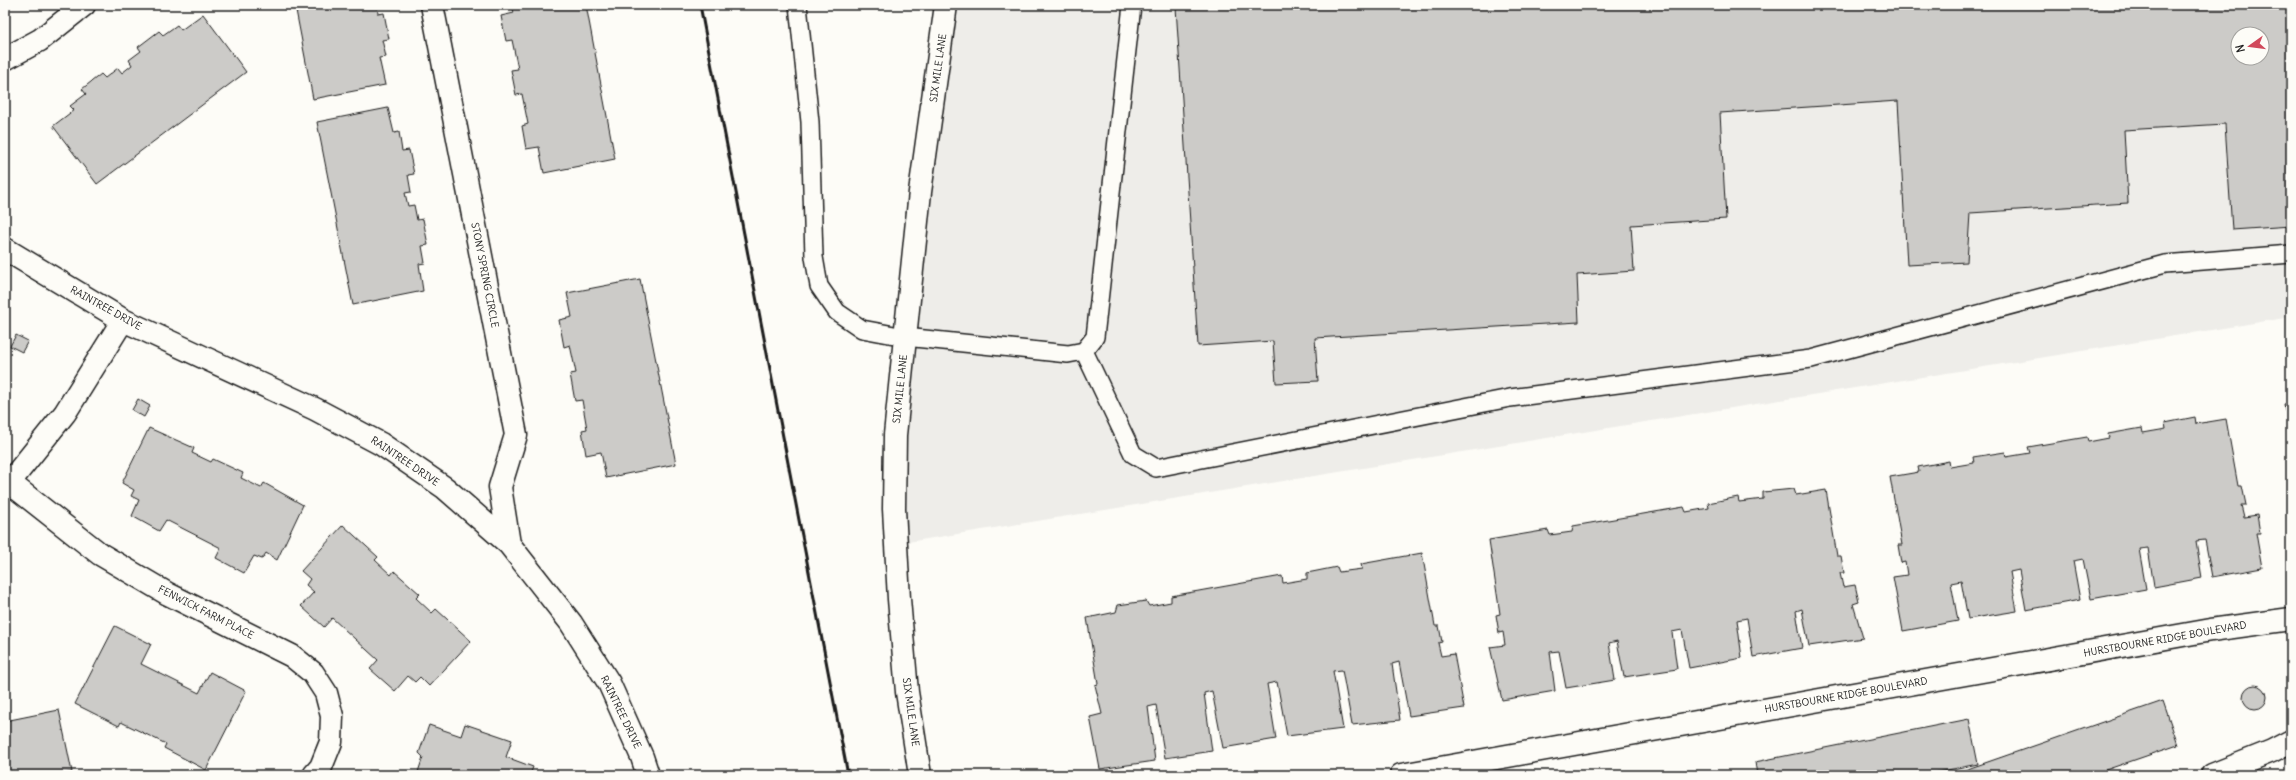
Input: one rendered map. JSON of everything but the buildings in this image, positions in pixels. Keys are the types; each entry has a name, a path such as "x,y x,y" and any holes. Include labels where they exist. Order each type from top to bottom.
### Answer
{"street":[{"path":"5,59 40,40 84,5"},
{"name":"STONY SPRING CIRCLE","path":"432,5 516,435 500,487 509,544"},
{"name":"SIX MILE LANE","path":"920,775 907,692 899,599 894,509 895,435 920,192 946,5"},
{"name":"RAINTREE DRIVE","path":"5,249 123,320 315,409 381,444 444,488 509,544 572,623 609,683 642,757 648,775"},
{"path":"8,486 65,413 123,320"},
{"name":"FENWICK FARM PLACE","path":"8,486 100,554 168,594 292,656 313,673 326,693 332,716 331,742 321,767 314,775"},
{"name":"HURSTBOURNE RIDGE BOULEVARD","path":"1401,775 2211,630 2291,619"},
{"path":"2212,775 2272,751 2291,741"}],"lane":[{"path":"798,5 810,122 814,258 819,286 837,312 862,329 905,337 1068,354 1084,351 1095,337 1132,5"},
{"path":"1084,351 1133,454 1156,468 1510,398 1811,359 2165,264 2291,254"}],"shaded area":[{"path":"946,5 2291,5 2291,317 896,544"}],"railway":[{"path":"700,5 848,775"}]}
